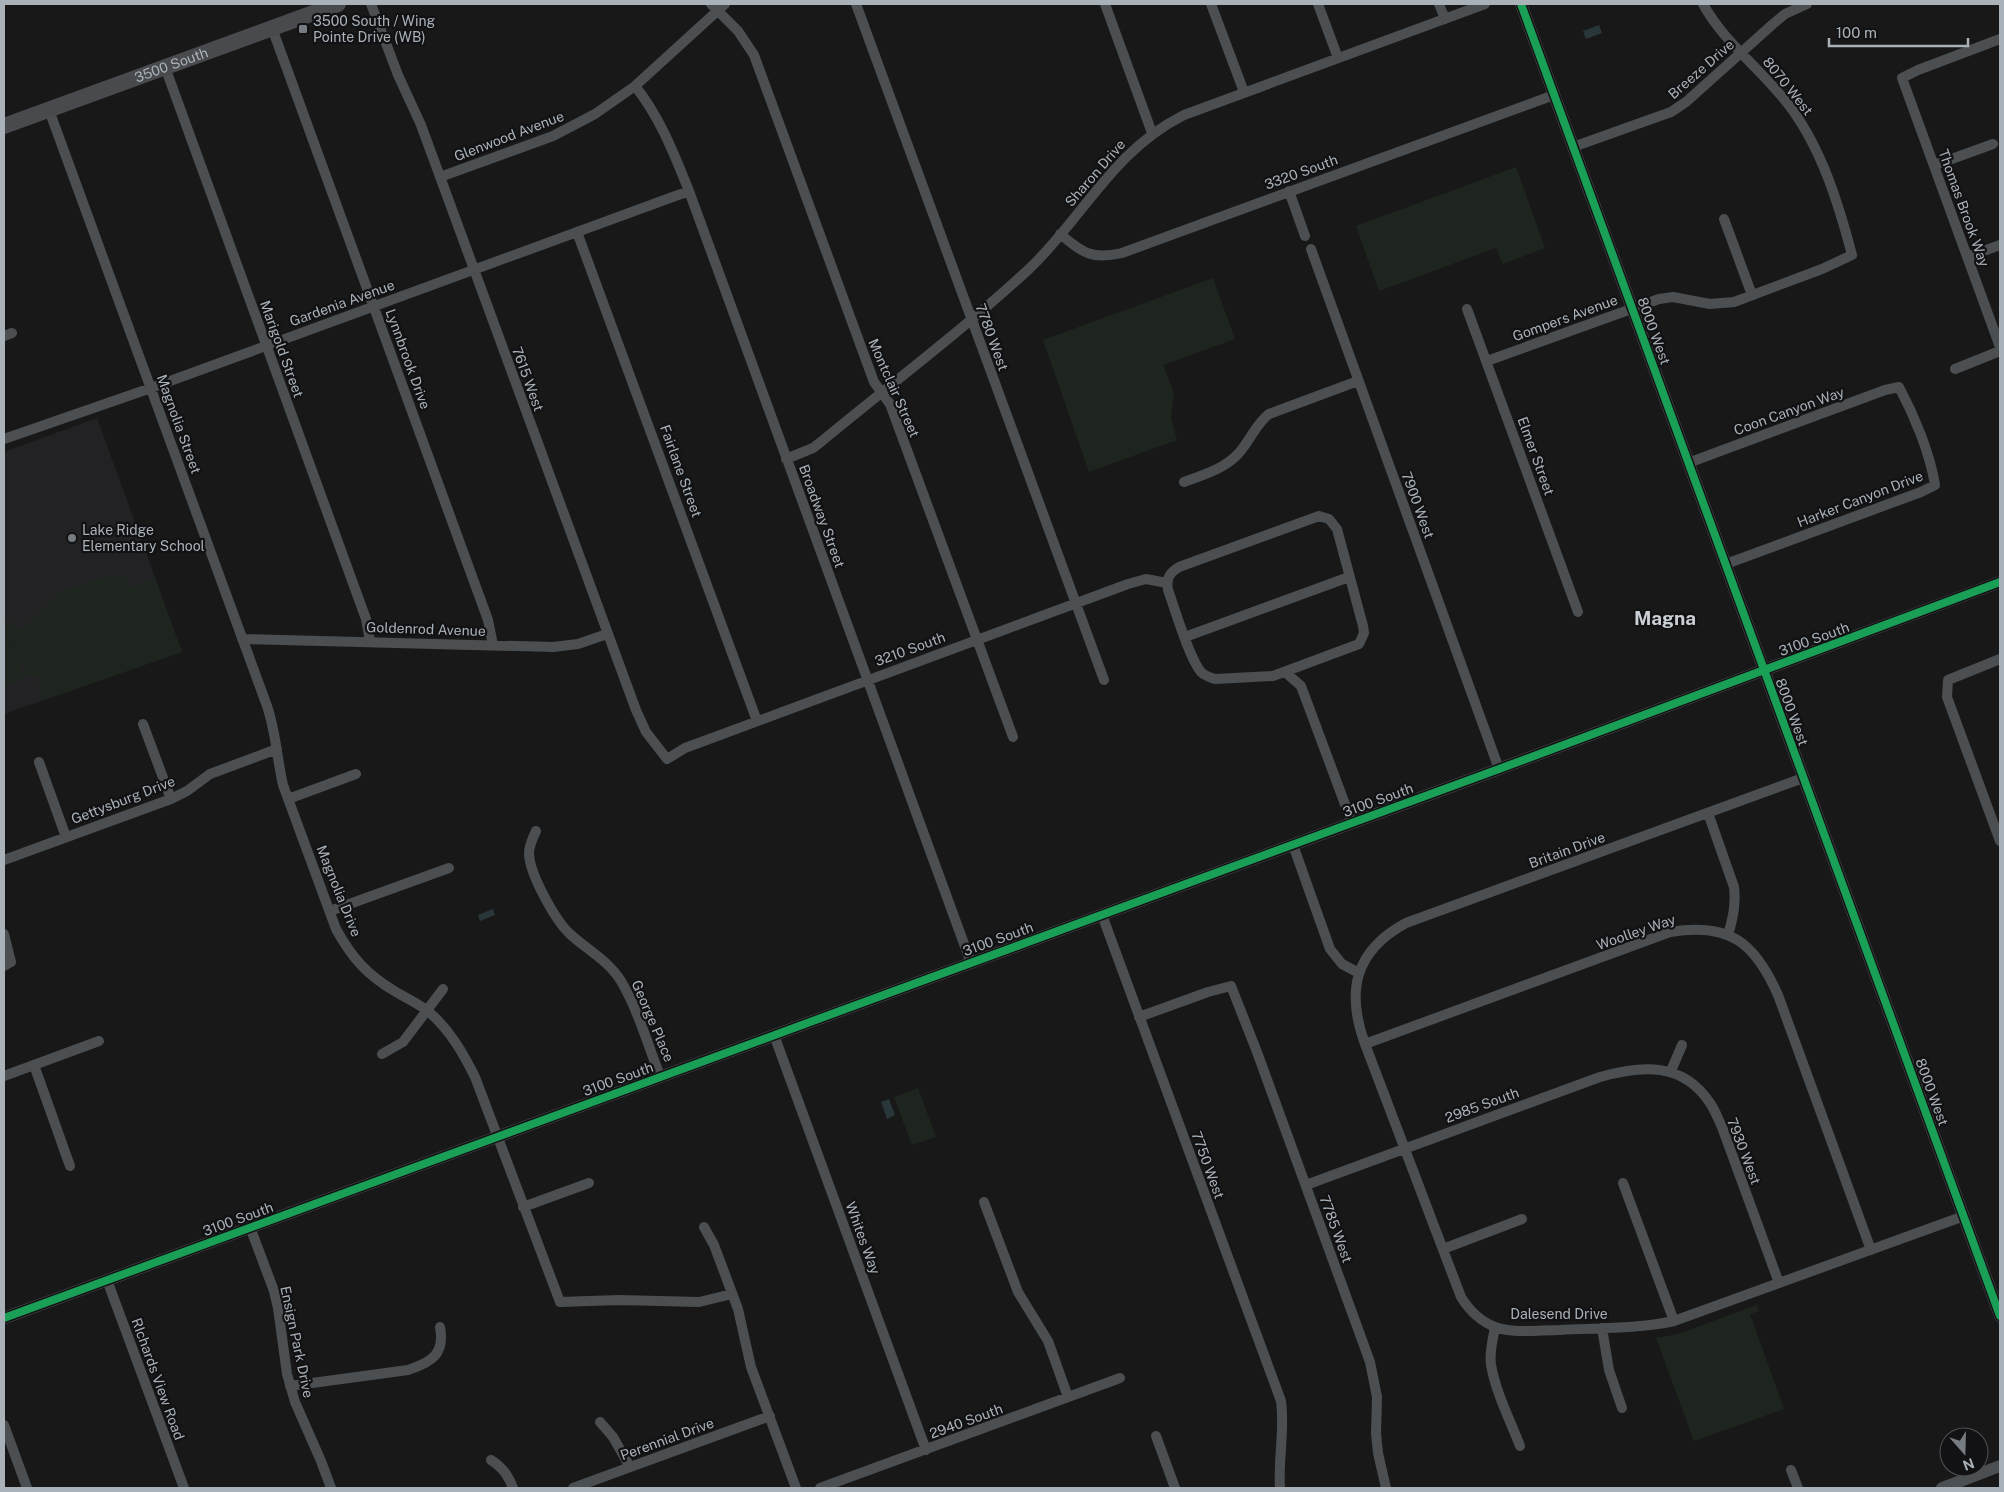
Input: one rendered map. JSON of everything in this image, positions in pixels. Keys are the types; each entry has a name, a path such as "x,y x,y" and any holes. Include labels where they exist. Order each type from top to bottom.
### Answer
{"main road":[{"name":"3500 South","path":"4,126 338,4"}],"street":[{"name":"7615 West","path":"371,4 398,74 421,125 640,721 667,759"},
{"name":"7780 West","path":"856,4 1104,680"},
{"path":"1105,4 1152,133"},
{"path":"1211,4 1244,92"},
{"path":"1318,4 1338,58"},
{"path":"1440,4 1445,19"},
{"name":"Sharon Drive","path":"786,459 813,448 971,319 1030,268 1118,165 1152,133 1184,115 1486,4"},
{"name":"8000 West","path":"1521,4 2000,1316"},
{"name":"8070 West","path":"1702,4 1717,24 1791,108 1808,134 1821,162 1845,228 1852,255"},
{"name":"Breeze Drive","path":"1574,147 1671,112 1686,102 1772,24 1786,14 1807,4"},
{"name":"Glenwood Avenue","path":"440,177 553,136 595,114 634,86 718,6"},
{"name":"Montclair Street","path":"718,6 754,55 874,382 890,404 1013,738"},
{"name":"Lynnbrook Drive","path":"272,28 488,620 493,645"},
{"name":"Thomas Brook Way","path":"2000,40 1918,70 1902,78 2000,347"},
{"name":"Marigold Street","path":"165,67 366,619 370,641"},
{"name":"Broadway Street","path":"634,86 647,101 664,130 689,191 971,963"},
{"name":"3320 South","path":"1060,234 1087,254 1106,257 1122,253 1554,95"},
{"name":"Magnolia Street","path":"48,110 272,721 277,749"},
{"path":"1934,165 1994,144"},
{"name":"Gardenia Avenue","path":"4,439 151,388 689,191"},
{"path":"1289,191 1305,236"},
{"path":"1724,219 1752,295"},
{"name":"Fairlane Street","path":"577,232 758,721"},
{"path":"1967,257 2000,245"},
{"name":"7900 West","path":"1311,249 1499,769"},
{"name":"Gompers Avenue","path":"1487,361 1660,299 1673,297 1710,304 1734,302 1822,269 1852,255"},
{"name":"Elmer Street","path":"1467,309 1578,612"},
{"path":"1955,369 2000,351"},
{"path":"1184,482 1227,464 1239,454 1261,420 1269,414 1358,381"},
{"name":"Coon Canyon Way","path":"1688,463 1885,390 1900,387"},
{"name":"Harker Canyon Drive","path":"1726,564 1921,492 1935,485 1933,471 1908,403 1900,387"},
{"path":"1320,516 1329,519 1336,529 1349,577 1363,626 1363,638 1359,644 1272,676 1214,679 1206,677 1196,665 1185,637 1168,579 1179,567 1320,516"},
{"path":"1185,637 1349,577"},
{"name":"3210 South","path":"667,759 685,748 1128,584 1146,579 1168,579"},
{"name":"3100 South","path":"4,1318 1293,845 2000,582"},
{"name":"Goldenrod Avenue","path":"242,639 566,647 607,634"},
{"path":"2000,659 1948,680 1947,697 2000,841"},
{"path":"1307,664 1301,680 1301,686 1352,823"},
{"path":"1285,672 1301,686"},
{"path":"143,724 171,799"},
{"name":"Magnolia Drive","path":"277,749 279,768 288,799 336,929 362,968 385,985 428,1011 445,1028 461,1049 475,1077 496,1137 560,1302 619,1300 699,1302 732,1294"},
{"name":"Gettysburg Drive","path":"4,860 171,799 187,791 210,774 277,749"},
{"path":"39,762 66,837"},
{"path":"288,799 356,774"},
{"name":"Britain Drive","path":"1359,973 1366,959 1377,945 1390,932 1406,923 1803,778"},
{"path":"1708,813 1734,887 1734,918 1728,935"},
{"name":"George Place","path":"536,831 530,843 529,853 548,903 555,916 568,932 604,961 620,979 631,1001 660,1076"},
{"path":"1293,845 1330,949 1342,964 1359,973"},
{"path":"330,911 449,868"},
{"name":"7750 West","path":"1102,915 1281,1402 1283,1426 1280,1488"},
{"name":"Woolley Way","path":"1365,1044 1670,932 1688,929 1707,930 1728,935 1752,951 1768,972 1871,1250"},
{"path":"4,934 11,962 4,966"},
{"name":"Dalesend Drive","path":"1359,973 1355,992 1358,1025 1461,1297 1473,1313 1496,1327 1519,1331 1658,1325 1674,1322 1964,1216"},
{"name":"7785 West","path":"1139,1017 1230,986 1242,1012 1370,1362 1377,1397 1376,1433 1378,1453 1386,1488"},
{"path":"382,1054 403,1042 443,989"},
{"name":"Whites Way","path":"774,1035 926,1450"},
{"path":"4,1076 99,1041"},
{"path":"1671,1072 1682,1045"},
{"path":"34,1065 70,1166"},
{"name":"2985 South","path":"1306,1185 1600,1076 1642,1068 1671,1072"},
{"name":"7930 West","path":"1671,1072 1696,1088 1710,1103 1722,1127 1779,1283"},
{"path":"1623,1182 1674,1322"},
{"path":"523,1207 589,1183"},
{"path":"984,1202 1018,1292 1048,1341 1068,1398"},
{"path":"1443,1249 1522,1219"},
{"name":"Ensign Park Drive","path":"250,1227 274,1291 290,1386 331,1488"},
{"path":"704,1227 714,1245 732,1294 742,1323 751,1367 796,1488"},
{"name":"RIchards View Road","path":"107,1280 184,1488"},
{"path":"290,1386 408,1370 423,1365 440,1350 442,1337 440,1327"},
{"path":"1496,1327 1491,1348 1491,1364 1520,1446"},
{"path":"1602,1328 1608,1370 1622,1408"},
{"name":"2940 South","path":"820,1488 1120,1378"},
{"name":"Perennial Drive","path":"573,1488 770,1416"},
{"path":"600,1422 613,1437 630,1467"},
{"path":"4,1425 27,1488"},
{"path":"1156,1436 1173,1488"},
{"path":"491,1460 502,1467 513,1488"},
{"path":"1942,1488 2000,1466"},
{"path":"1791,1470 1798,1488"}],"shaded area":[{"path":"1599,25 1602,33 1586,39 1583,31"},
{"path":"1516,167 1545,248 1503,264 1496,248 1379,291 1356,226"},
{"path":"1213,278 1235,339 1163,365 1174,393 1171,417 1177,440 1089,472 1043,340"},
{"name":"Lake Ridge Elementary School","path":"97,418 182,652 4,714 4,452"},
{"path":"125,574 128,582 124,589 155,578 182,652 44,700 36,675 27,678 11,636 4,639 4,624 14,622 18,633 59,592 109,575 112,583 112,579"},
{"path":"10,638 24,678 4,685 4,640"},
{"path":"493,909 495,915 480,921 478,915"},
{"path":"918,1088 936,1137 912,1145 894,1097"},
{"path":"889,1099 895,1115 887,1119 881,1102"},
{"path":"1757,1305 1759,1311 1750,1314 1784,1409 1694,1441 1656,1338 1678,1334"}],"cycle path":[{"path":"1521,4 2000,1316"},
{"path":"4,1318 1499,769 2000,582"}],"place":[{"name":"3500 South / Wing Pointe Drive (WB)","path":"303,29"},
{"name":"Lake Ridge Elementary School","path":"72,538"}],"district":[{"name":"Magna","path":"1665,618"}]}
